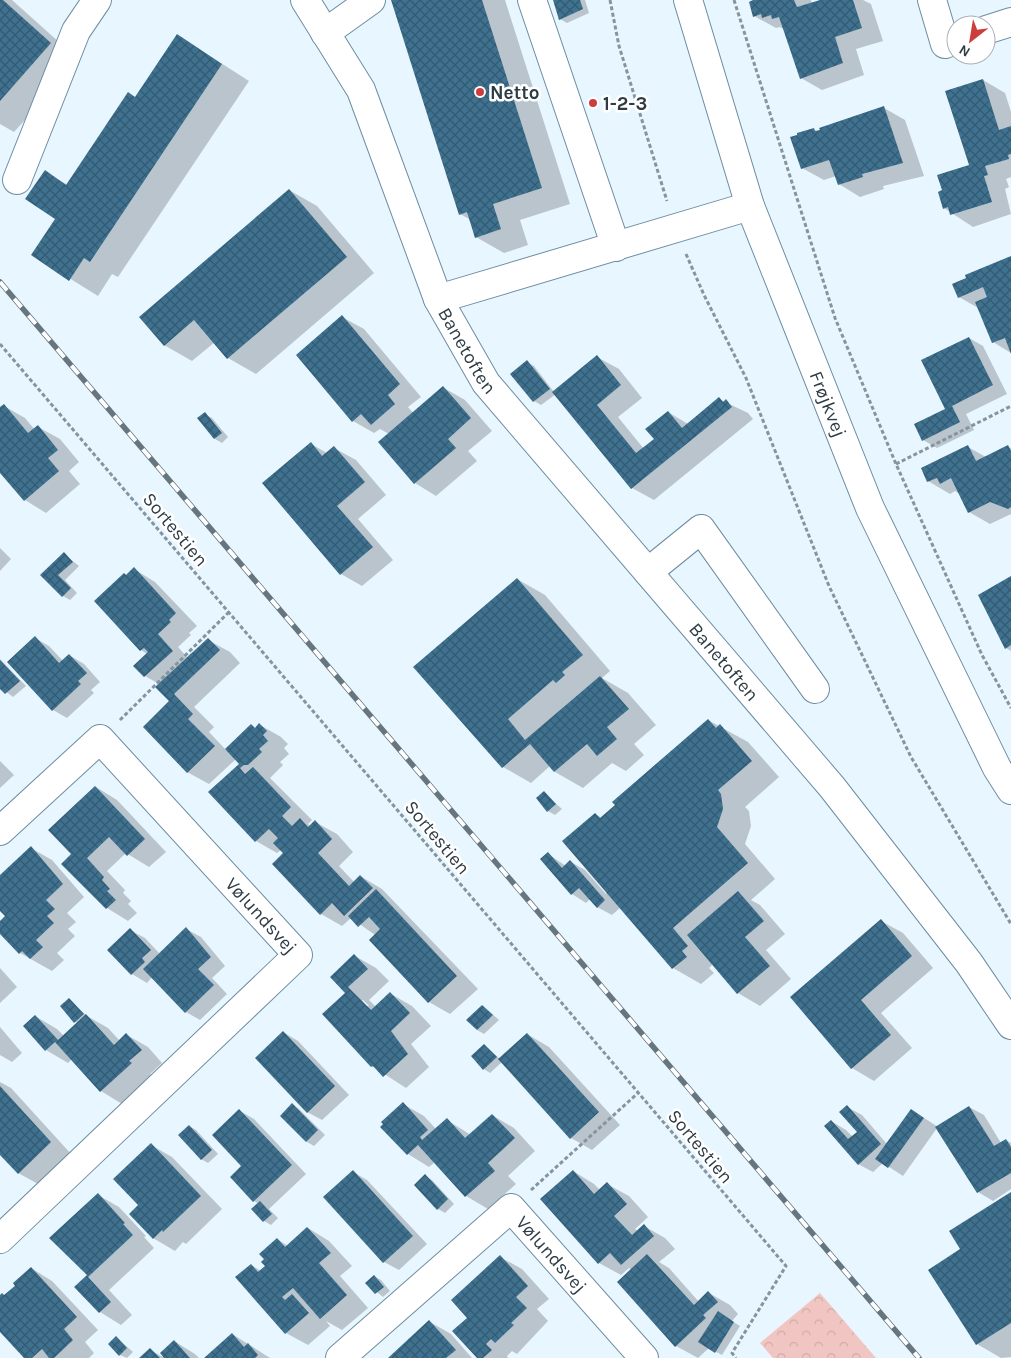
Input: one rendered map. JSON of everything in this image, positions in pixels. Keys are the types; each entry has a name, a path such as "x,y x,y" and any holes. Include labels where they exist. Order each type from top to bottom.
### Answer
{"street":[{"path":"17,180 76,31 97,0"},
{"name":"Banetoften","path":"305,0 361,90 438,299 486,383 832,787 969,963 1011,1025"},
{"path":"325,33 371,0"},
{"path":"532,0 616,247"},
{"name":"Frøjkvej","path":"688,0 750,206 870,508 998,768 1011,790"},
{"path":"932,0 946,44"},
{"path":"996,27 1011,22"},
{"name":"Banetoften","path":"438,299 750,206"},
{"path":"648,572 701,529 815,689"},
{"path":"0,831 100,739"},
{"name":"Vølundsvej","path":"0,1239 298,955 100,739"},
{"name":"Vølundsvej","path":"340,1358 511,1208 644,1358"}],"path":[{"path":"610,0 619,46 676,229 704,295 746,378 829,586 907,748 1011,924"},
{"path":"734,0 834,318 896,464 982,655 1011,708"},
{"name":"Sortestien","path":"0,344 786,1266 732,1353 736,1358"},
{"path":"896,464 1011,406"},
{"path":"100,739 229,612"},
{"path":"511,1208 638,1093"}],"green space":[{"path":"820,1293 876,1358 773,1358 760,1343"}],"building":[{"path":"0,0 3,0 51,43 0,101"},
{"path":"391,0 482,0 542,188 493,204 501,229 475,238 467,212 459,215"},
{"path":"553,0 580,0 583,9 559,20"},
{"path":"753,0 794,0 797,7 820,0 853,0 862,28 835,37 843,63 800,79 779,17 772,19 771,15 762,18 761,14 753,17 749,2"},
{"path":"177,34 222,64 90,262 84,258 69,281 31,255 55,219 25,199 45,170 66,185 128,92 135,97"},
{"path":"983,79 999,130 1011,126 1011,154 1008,155 1009,159 985,166 988,175 984,176 992,202 950,215 948,207 943,209 938,192 942,190 937,175 969,165 945,91"},
{"path":"884,106 903,163 862,174 863,177 838,185 829,160 801,169 790,137 814,128 815,131 820,130 819,128"},
{"path":"289,189 347,257 227,359 194,320 164,346 139,317"},
{"path":"1011,256 1011,354 1005,338 992,343 975,302 987,297 983,287 958,298 952,284 966,278 965,275"},
{"path":"342,315 400,384 388,395 395,404 371,425 361,414 352,422 296,355"},
{"path":"969,337 993,385 952,406 960,422 922,441 914,424 945,409 921,360"},
{"path":"597,355 621,385 597,405 636,453 654,439 645,429 668,411 682,428 719,397 723,402 726,399 732,407 631,489 552,392"},
{"path":"527,360 550,389 533,402 510,374"},
{"path":"443,386 471,418 448,439 456,448 414,484 378,442"},
{"path":"4,404 28,433 38,425 58,450 48,458 59,471 24,501 0,473 0,407"},
{"path":"205,412 222,433 214,439 197,418"},
{"path":"311,442 322,456 334,446 365,482 337,506 373,547 340,575 262,483"},
{"path":"968,445 976,461 1008,445 1011,451 1011,507 1008,509 990,502 968,513 951,478 940,484 937,478 927,482 921,468"},
{"path":"64,552 73,562 58,575 71,588 62,597 40,575"},
{"path":"134,567 176,613 169,620 171,622 158,634 173,651 144,677 133,666 148,652 144,648 140,651 94,601 124,573 126,575"},
{"path":"1011,576 1011,645 1005,649 978,595"},
{"path":"517,578 583,655 562,672 565,675 556,683 553,680 508,719 525,740 600,676 629,709 607,727 617,739 597,756 587,744 554,772 530,744 502,768 413,667"},
{"path":"35,636 59,663 69,654 87,673 78,681 81,684 52,711 7,662"},
{"path":"208,638 220,650 174,694 193,714 188,719 215,746 187,773 143,727 169,701 155,687"},
{"path":"0,660 20,681 5,694 0,689"},
{"path":"708,719 716,728 720,724 752,761 718,790 721,794 723,809 717,827 748,863 673,928 688,946 682,951 687,957 672,969 562,841 595,813 600,818 615,805 612,802"},
{"path":"259,723 267,731 263,735 268,741 259,749 262,752 248,765 240,768 245,774 253,767 291,807 282,816 292,826 300,818 308,827 315,820 332,839 318,853 349,886 360,875 373,888 344,916 332,903 320,915 272,864 283,853 273,843 278,838 269,829 255,842 208,792 239,764 225,749 251,724 255,728"},
{"path":"95,786 145,839 127,856 109,837 87,858 104,877 102,880 110,889 107,891 116,900 106,909 61,864 71,854 48,830"},
{"path":"544,791 556,804 547,812 536,798"},
{"path":"31,846 63,884 46,900 55,909 47,916 54,923 36,940 43,947 30,959 22,951 19,954 0,934 0,921 5,916 0,911 0,875"},
{"path":"548,852 562,868 570,860 605,900 597,908 579,888 571,895 540,859"},
{"path":"376,889 457,976 428,1003 369,940 380,929 369,917 358,927 348,916"},
{"path":"738,891 764,921 745,937 770,966 737,994 687,935"},
{"path":"881,919 912,956 861,1000 891,1035 851,1069 790,997"},
{"path":"186,927 211,957 198,969 214,985 185,1013 143,969"},
{"path":"130,928 151,950 142,958 145,962 131,975 107,950"},
{"path":"354,954 368,969 348,987 371,1010 390,992 410,1013 391,1031 408,1054 383,1077 373,1066 371,1067 322,1014 345,993 330,977"},
{"path":"69,998 84,1014 74,1023 60,1006"},
{"path":"482,1005 493,1015 477,1030 466,1020"},
{"path":"86,1014 114,1045 126,1033 142,1050 129,1061 132,1063 100,1092 55,1042 45,1051 23,1026 35,1015 58,1040"},
{"path":"283,1031 335,1086 307,1113 255,1058"},
{"path":"527,1033 599,1112 570,1139 498,1059"},
{"path":"484,1044 497,1057 483,1070 471,1056"},
{"path":"0,1086 51,1142 18,1174 0,1155"},
{"path":"403,1102 428,1130 420,1137 422,1140 447,1118 465,1138 492,1114 515,1138 488,1163 495,1171 465,1197 418,1145 407,1155 380,1127 383,1124 381,1122"},
{"path":"292,1103 318,1130 306,1142 280,1116"},
{"path":"847,1105 881,1144 858,1165 824,1126 831,1120 848,1139 857,1132 839,1112"},
{"path":"969,1106 994,1146 1006,1139 1011,1147 1011,1173 977,1193 935,1127"},
{"path":"239,1109 292,1165 253,1202 230,1177 241,1166 212,1135"},
{"path":"911,1109 924,1118 888,1168 875,1159"},
{"path":"189,1125 212,1150 201,1160 178,1135"},
{"path":"151,1143 201,1196 153,1239 129,1214 138,1205 113,1179"},
{"path":"353,1170 413,1236 383,1263 323,1197"},
{"path":"573,1170 594,1194 607,1182 627,1204 614,1216 632,1235 644,1224 654,1236 621,1265 610,1253 598,1264 540,1199"},
{"path":"425,1174 448,1199 437,1210 414,1185"},
{"path":"1011,1192 1011,1323 976,1345 928,1270 960,1249 949,1231"},
{"path":"98,1193 125,1223 123,1224 133,1235 88,1277 111,1302 99,1313 74,1287 87,1275 49,1238"},
{"path":"260,1201 272,1214 263,1222 251,1209"},
{"path":"307,1227 331,1253 319,1263 347,1295 320,1319 293,1288 282,1297 285,1300 292,1294 309,1313 285,1334 235,1277 251,1264 258,1272 265,1266 261,1262 264,1259 259,1254 277,1238 285,1247"},
{"path":"647,1254 694,1305 708,1291 718,1302 703,1315 706,1318 675,1347 617,1282"},
{"path":"500,1255 528,1286 516,1297 527,1308 511,1323 514,1325 495,1343 491,1339 486,1344 492,1350 483,1358 477,1358 452,1331 467,1318 451,1300"},
{"path":"31,1267 77,1317 64,1329 73,1340 54,1358 49,1358 42,1349 32,1358 24,1358 0,1332 0,1295 2,1293 4,1295 15,1286 13,1283"},
{"path":"374,1275 384,1287 375,1294 365,1283"},
{"path":"718,1311 734,1322 715,1353 698,1342"},
{"path":"429,1320 456,1350 446,1358 388,1358"},
{"path":"232,1333 244,1347 248,1343 258,1355 255,1358 204,1358"},
{"path":"116,1336 127,1348 119,1356 108,1344"},
{"path":"174,1340 190,1358 164,1358 160,1353"},
{"path":"150,1348 160,1358 139,1358"}],"railway":[{"path":"0,282 919,1358"}],"place":[{"name":"Netto","path":"480,92"},
{"name":"1-2-3","path":"593,103"}]}
